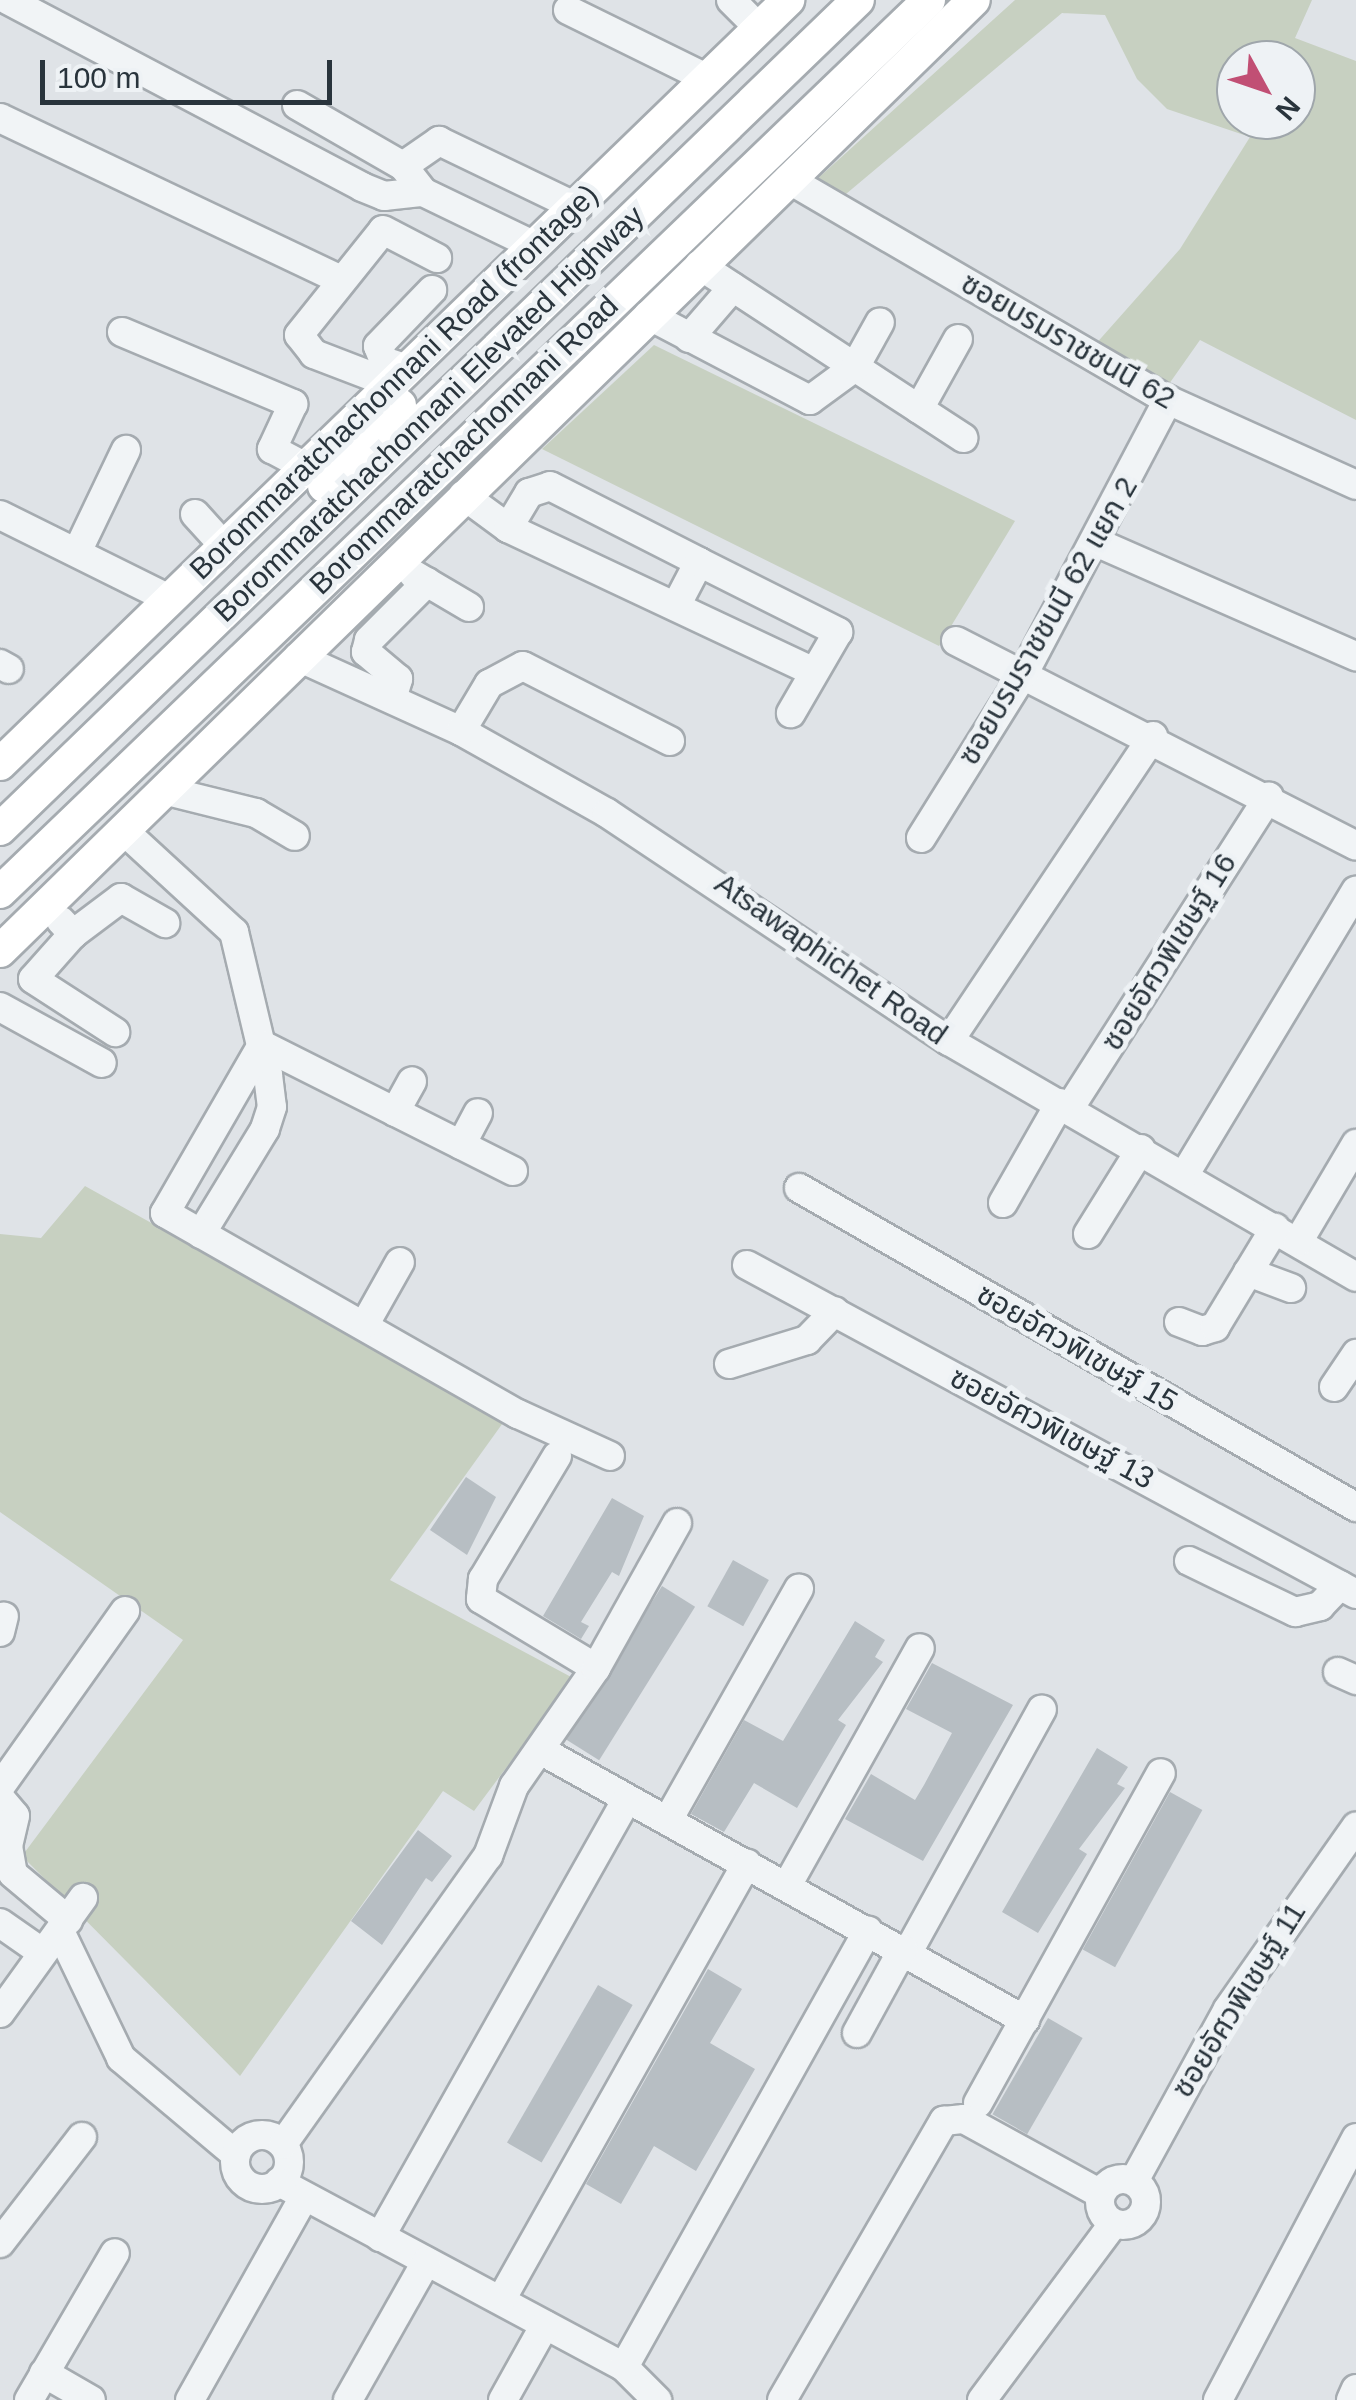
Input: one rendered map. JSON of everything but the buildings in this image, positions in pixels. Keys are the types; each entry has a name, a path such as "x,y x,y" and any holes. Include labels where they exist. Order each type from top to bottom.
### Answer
{"main road":[{"name":"Borommaratchachonnani Road (frontage)","path":"3,761 788,0"},
{"name":"Borommaratchachonnani Road","path":"0,815 844,0"},
{"name":"Borommaratchachonnani Elevated Highway","path":"0,829 858,0"},
{"name":"Borommaratchachonnani Elevated Highway","path":"0,869 897,0"},
{"name":"Borommaratchachonnani Road","path":"0,892 929,0"},
{"path":"5,945 540,419 974,0"},
{"path":"276,547 670,115"},
{"path":"352,553 540,419"}],"street":[{"path":"8,0 362,187 384,196 423,192"},
{"path":"731,0 758,28"},
{"path":"568,10 708,78"},
{"path":"297,106 402,166 423,192 535,246"},
{"path":"0,118 339,280"},
{"path":"402,166 439,141 576,206"},
{"name":"ซอยบรมราชชนนี 62","path":"788,179 1168,400 1356,485"},
{"path":"400,376 303,346 306,322 382,230 437,258"},
{"path":"699,265 963,438"},
{"path":"689,338 733,287"},
{"path":"400,376 384,362 378,346 432,290"},
{"path":"648,315 810,400 855,367 880,322"},
{"path":"122,332 293,404 272,449 306,468"},
{"path":"919,409 958,339"},
{"name":"ซอยบรมราชชนนี 62 แยก 2","path":"921,838 1024,674 1098,542 1168,400"},
{"path":"78,550 126,450"},
{"path":"508,528 530,493 550,486 832,626 837,639 791,713"},
{"path":"463,495 508,528 814,672"},
{"path":"194,514 224,546"},
{"path":"0,515 78,550 170,599"},
{"path":"1098,542 1356,656"},
{"path":"394,562 469,607"},
{"path":"676,606 699,562"},
{"path":"392,699 398,679 366,652 368,640 426,582"},
{"path":"956,641 1153,736 1356,846"},
{"name":"Atsawaphichet Road","path":"298,657 461,732 701,869 949,1041 1185,1174 1356,1277"},
{"path":"461,732 489,684 523,666 670,741"},
{"path":"949,1041 1153,736"},
{"path":"163,790 256,813 295,836"},
{"name":"ซอยอัศวพิเชษฐ์ 16","path":"1003,1202 1269,796"},
{"path":"123,830 234,932 262,1046 272,1108 200,1234"},
{"path":"1185,1174 1356,890"},
{"path":"115,1032 33,980 73,934 121,898 165,923"},
{"path":"46,906 73,934"},
{"path":"0,1007 102,1064"},
{"path":"262,1046 513,1171"},
{"path":"262,1046 165,1213 518,1414 610,1456"},
{"path":"395,1112 412,1081"},
{"path":"461,1145 478,1113"},
{"path":"1178,1322 1215,1327 1248,1272 1287,1235 1356,1144"},
{"path":"1088,1234 1141,1149"},
{"name":"ซอยอัศวพิเชษฐ์ 15","path":"799,1188 1356,1507"},
{"path":"365,1324 400,1262"},
{"name":"ซอยอัศวพิเชษฐ์ 13","path":"747,1265 1348,1590"},
{"path":"1248,1272 1291,1288"},
{"path":"729,1364 807,1340 835,1311"},
{"path":"1334,1388 1356,1354"},
{"path":"557,1456 483,1580 480,1599 596,1668"},
{"path":"280,2182 288,2168 283,2144 476,1876 506,1802 596,1668 677,1523"},
{"path":"1189,1561 1295,1612 1320,1606 1348,1590"},
{"path":"668,1820 799,1588"},
{"path":"0,1787 125,1611"},
{"path":"788,1884 920,1648"},
{"path":"857,2033 1042,1709"},
{"path":"542,1751 788,1884 1025,2020"},
{"path":"978,2102 1161,1774"},
{"path":"0,1798 16,1816 8,1846 13,1874 64,1926 121,2058 236,2155 248,2184 280,2182 624,2367 657,2400"},
{"path":"380,2237 627,1799"},
{"name":"ซอยอัศวพิเชษฐ์ 11","path":"1134,2181 1228,2009 1356,1827"},
{"path":"501,2300 747,1863"},
{"path":"0,1923 64,1926"},
{"path":"0,2014 64,1926"},
{"path":"624,2367 868,1931"},
{"path":"782,2400 944,2121 964,2118 1101,2194"},
{"path":"236,2155 261,2135 283,2144"},
{"path":"0,2243 82,2136"},
{"path":"1218,2400 1356,2138"},
{"path":"1114,2180 1134,2181 1146,2208 1134,2224 1114,2224 1101,2212 1101,2194 1114,2180"},
{"path":"190,2400 304,2197"},
{"path":"982,2400 1114,2224"},
{"path":"29,2400 114,2253"},
{"path":"348,2400 426,2262"},
{"path":"503,2400 545,2325"},
{"path":"44,2373 91,2400"},
{"path":"1350,2400 1356,2389"}],"green space":[{"path":"1015,0 1312,0 1295,38 1300,40 1216,40 1216,126 1167,109 1137,79 1105,15 1062,13 840,199 815,181"},
{"path":"1316,46 1356,61 1356,420 1200,340 1169,384 1094,346 1180,249 1248,140 1316,140"},
{"path":"654,345 1015,521 939,646 542,449"},
{"path":"85,1186 505,1420 390,1580 573,1678 474,1811 443,1791 240,2076 22,1856 183,1640 0,1512 0,1234 41,1238"}]}
